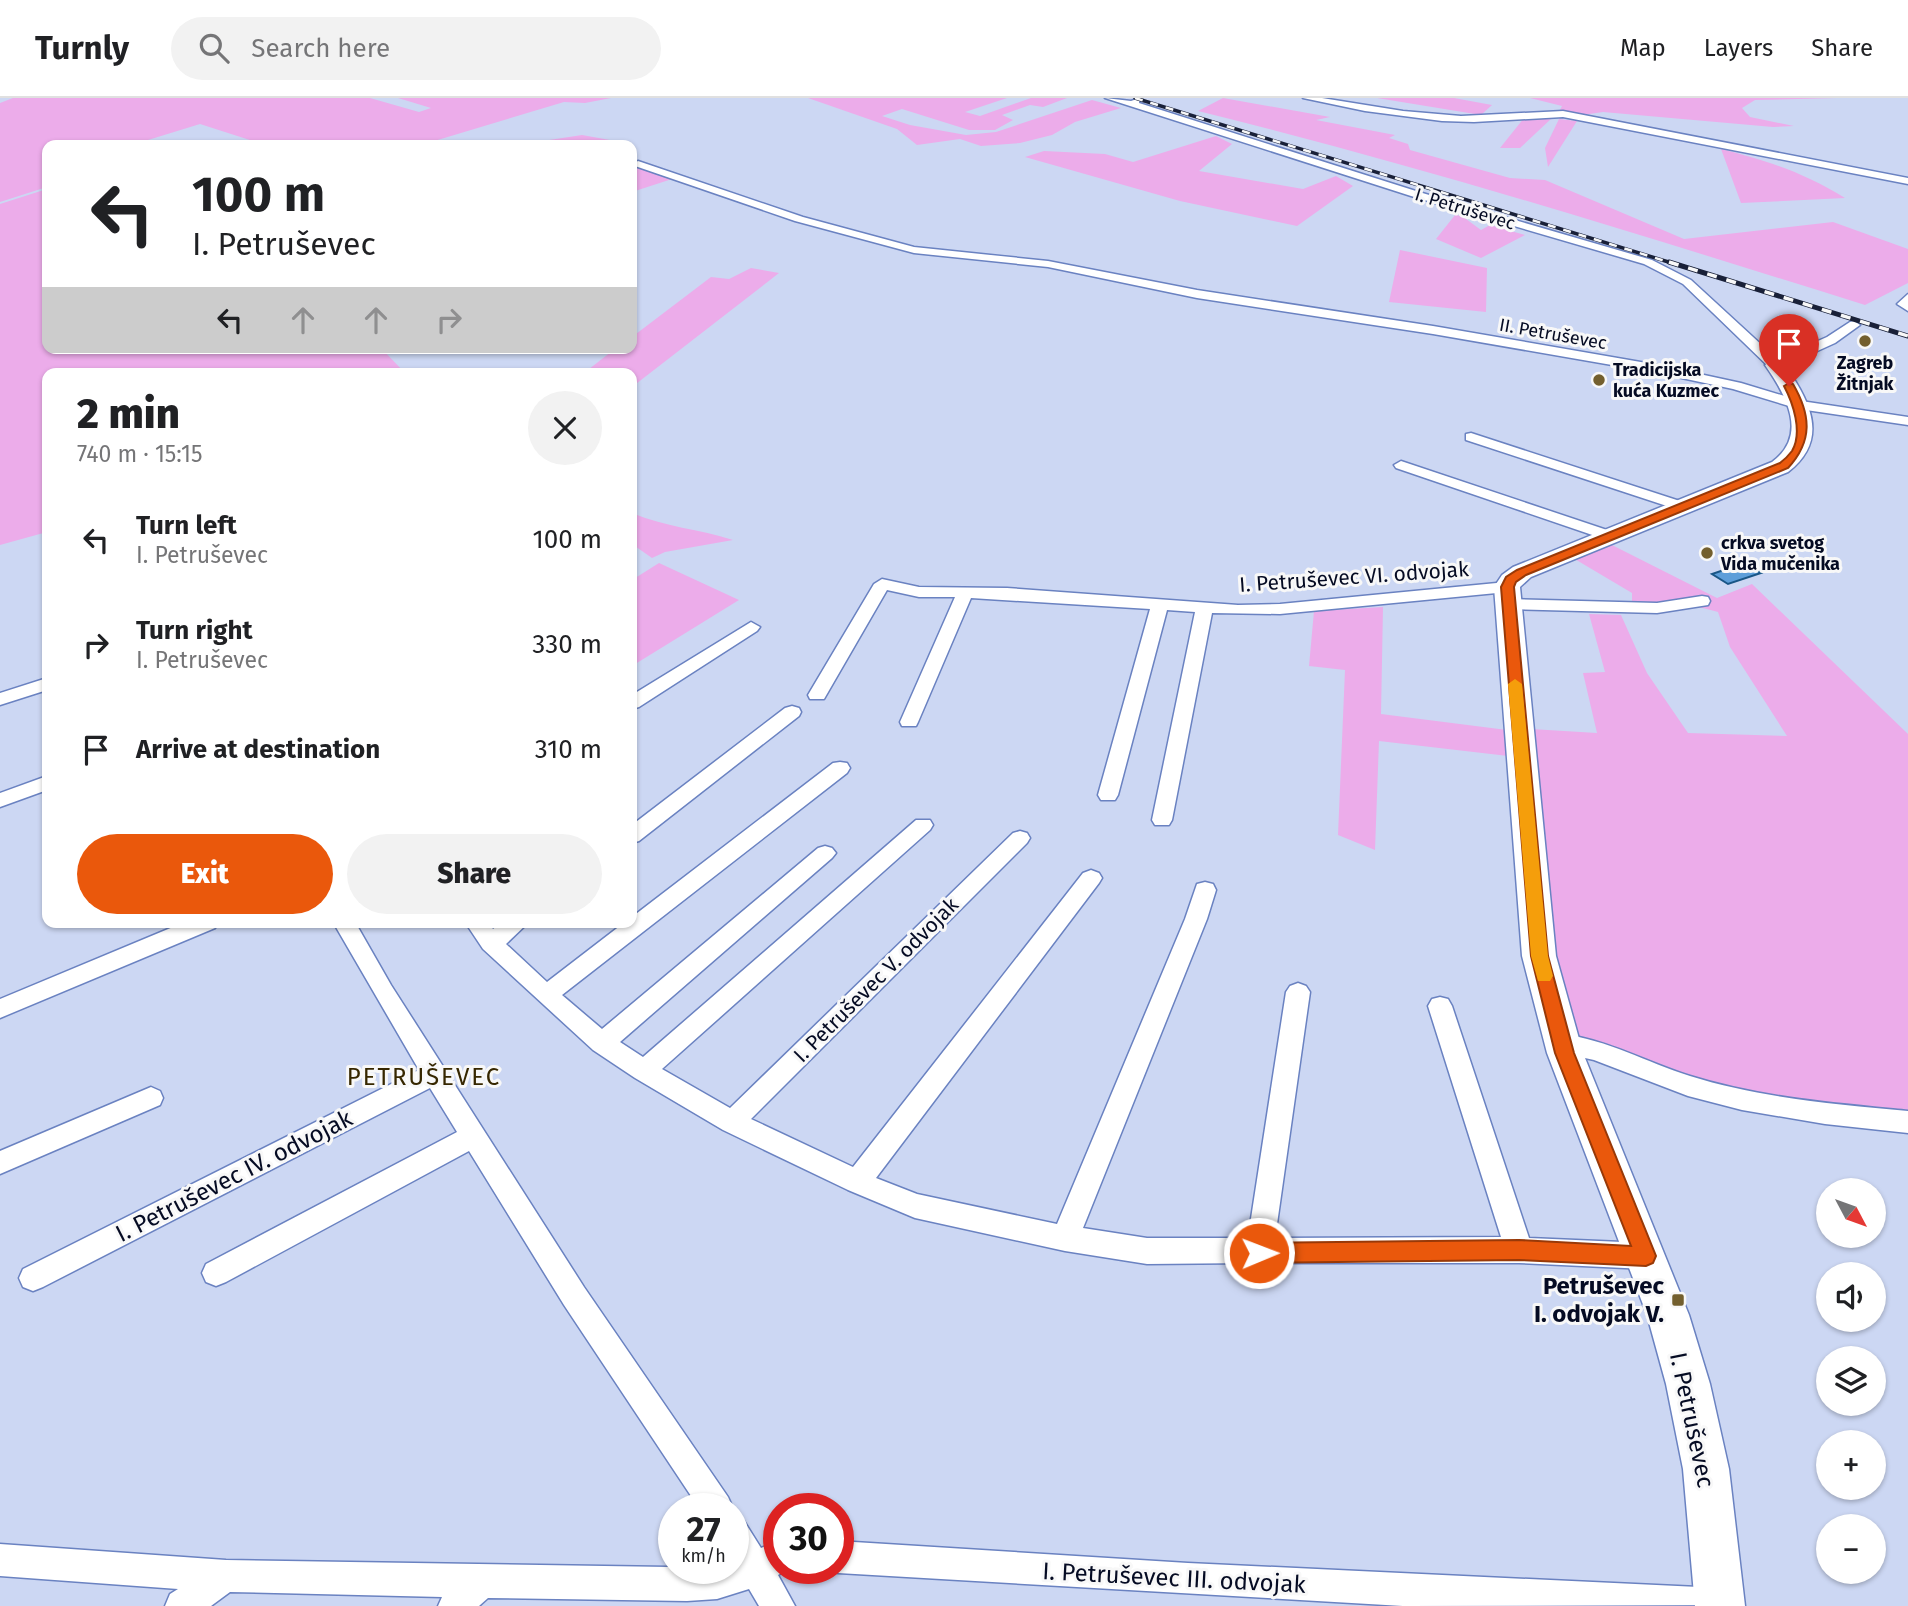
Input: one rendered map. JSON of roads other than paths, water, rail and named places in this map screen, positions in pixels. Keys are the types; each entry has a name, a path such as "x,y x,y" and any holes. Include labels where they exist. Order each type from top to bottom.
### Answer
{"street":[{"name":"I. Petruševec","path":"1109,98 1136,103 1415,194 1648,262 1688,282 1775,365 1799,404 1801,438 1792,460 1684,508 1522,572 1511,580 1508,596 1539,956 1562,1044 1646,1256 1678,1350 1704,1457 1720,1606"},
{"path":"1307,98 1376,110 1462,119 1563,114 1908,181"},
{"name":"II. Petruševec","path":"638,164 799,219 914,250 1048,264 1197,294 1669,371 1737,386 1799,404 1908,421"},
{"path":"1775,365 1831,340 1854,325"},
{"path":"1471,438 1684,508"},
{"path":"1401,466 1613,537"},
{"name":"I. Petruševec VI. odvojak","path":"817,695 882,584 919,592 1007,593 1205,607 1280,609 1508,596"},
{"path":"909,722 965,593"},
{"path":"1508,596 1657,608 1702,601"},
{"path":"1108,795 1160,604"},
{"path":"1162,820 1205,607"},
{"path":"637,700 751,627"},
{"path":"0,699 42,686"},
{"path":"637,832 792,712"},
{"path":"637,925 840,768"},
{"path":"0,800 42,785"},
{"path":"644,1071 923,825"},
{"name":"I. Petruševec V. odvojak","path":"732,1122 1020,838"},
{"path":"602,1043 825,853"},
{"path":"857,1182 1091,878"},
{"path":"1065,1238 1196,919 1205,890"},
{"path":"0,1009 193,928"},
{"path":"348,928 434,1074 475,1135 574,1296 707,1493"},
{"path":"546,995 633,928"},
{"path":"484,933 546,995 602,1043 644,1071 732,1122 857,1182 915,1206 1065,1238 1147,1251 1259,1253 1519,1250 1646,1256"},
{"path":"1259,1253 1298,992"},
{"path":"1440,1006 1519,1250"},
{"path":"1562,1044 1582,1045 1688,1086 1794,1111 1908,1122"},
{"name":"I. Petruševec IV. odvojak","path":"33,1278 434,1074"},
{"path":"0,1163 151,1098"},
{"path":"216,1273 475,1135"},
{"path":"749,1546 763,1558"},
{"name":"I. Petruševec III. odvojak","path":"854,1558 1188,1579 1720,1606"},
{"path":"0,1560 226,1576 687,1585 717,1583 738,1577 763,1564"},
{"path":"182,1606 226,1576"},
{"path":"455,1606 480,1582"},
{"path":"773,1584 778,1606"}],"tunnel":[{"path":"1137,100 1144,98"}],"railway":[{"path":"1135,98 1675,264"},
{"path":"1669,262 1908,336"}],"place":[{"name":"Zagreb Žitnjak","path":"1865,341"},
{"name":"Tradicijska kuća Kuzmec","path":"1599,380"},
{"name":"crkva svetog Vida mučenika","path":"1707,553"},
{"name":"Petruševec I. odvojak V.","path":"1678,1300"}],"district":[{"name":"PETRUŠEVEC","path":"424,1077"}]}
